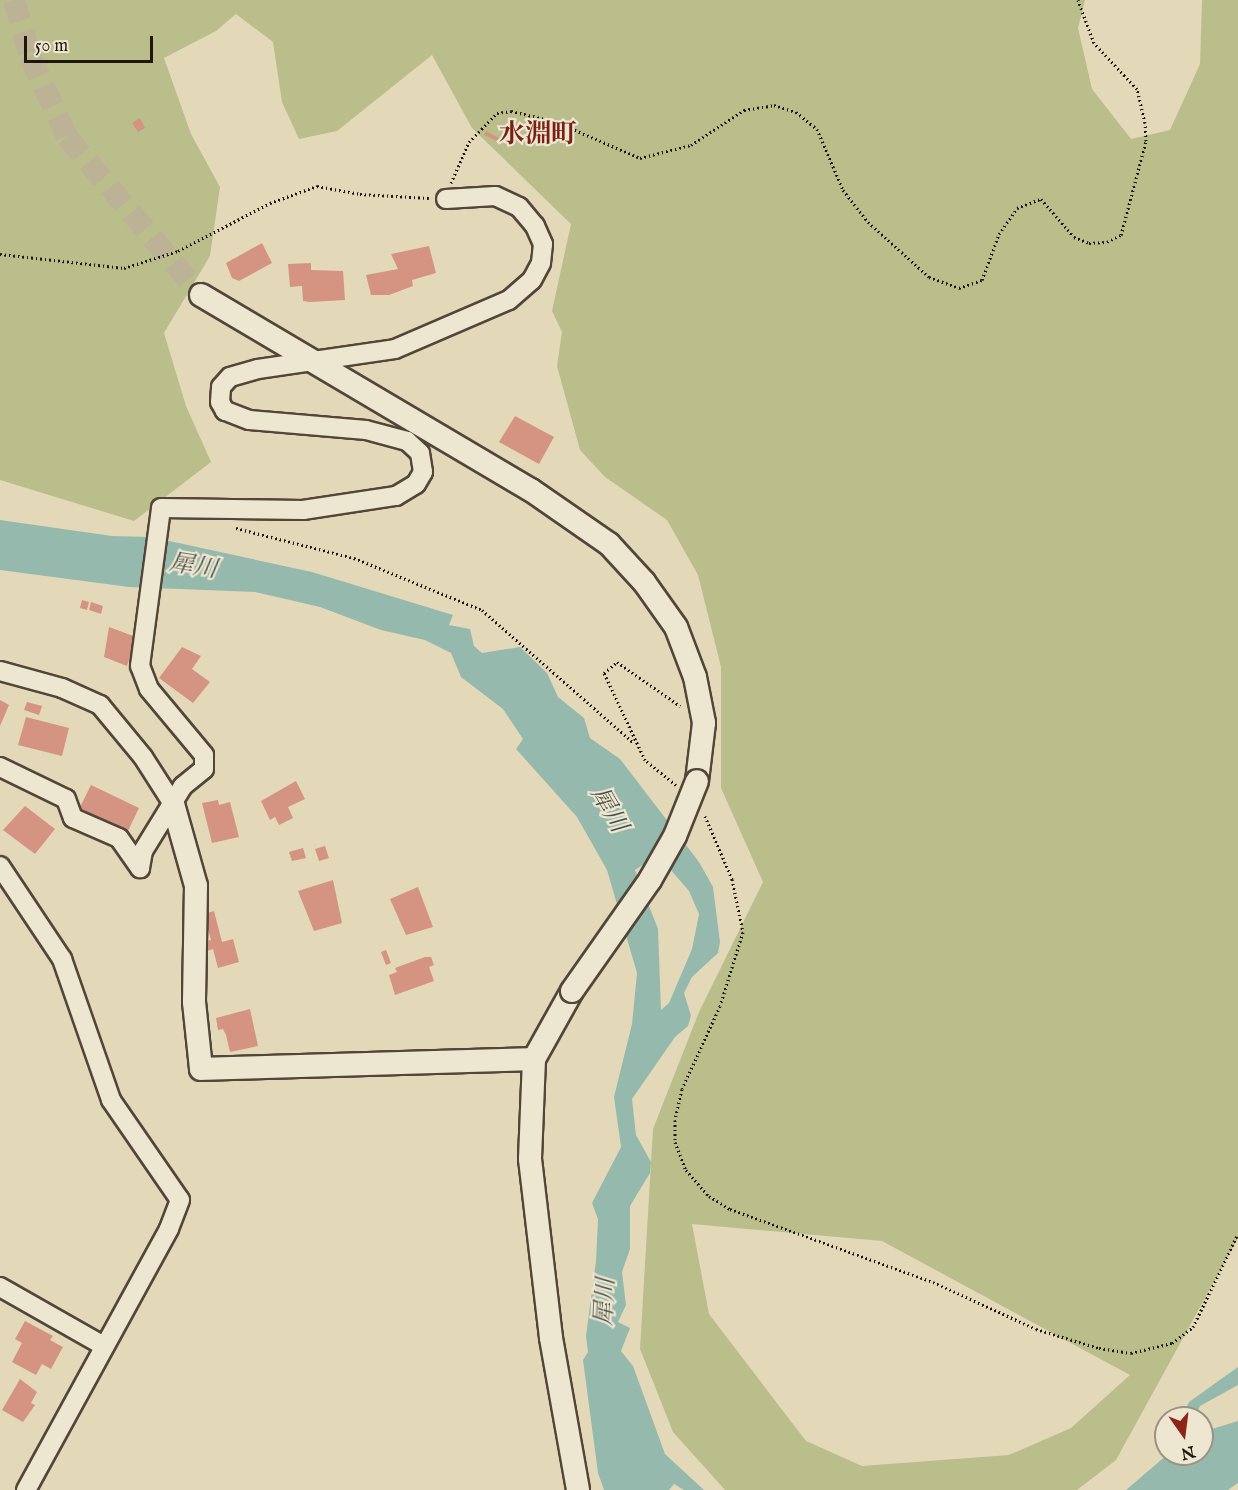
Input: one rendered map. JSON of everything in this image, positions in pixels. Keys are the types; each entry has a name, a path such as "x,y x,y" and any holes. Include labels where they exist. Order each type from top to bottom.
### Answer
{"street":[{"path":"0,767 66,799 73,818 119,838 140,868 143,851 183,786 204,769 204,755 149,689 140,666 147,625 156,529 161,508 303,510 396,496 416,484 423,472 420,453 396,436 249,420 225,411 220,402 221,387 230,377 395,349 509,300 532,280 541,263 543,244 535,225 519,207 495,196 446,199"},
{"path":"201,295 531,490 609,544 644,582 676,627 695,677 704,723 675,836 650,880 572,991 534,1059 530,1160 551,1338 578,1490"},
{"path":"0,670 62,688 100,705 143,757 173,804 196,886 194,1002 201,1069 534,1059"},
{"path":"0,866 62,959 111,1100 180,1200 169,1229 27,1490"},
{"path":"0,1287 104,1346"}],"path":[{"path":"0,254 124,268 178,251 270,203 317,186 360,194 446,199 469,142 496,113 511,111 554,121 640,158 691,145 744,110 774,105 796,112 817,129 843,190 868,222 922,271 959,288 982,280 999,234 1017,208 1041,199 1074,237 1089,243 1107,242 1121,235 1146,141 1145,123 1137,89 1094,43 1078,0"},
{"path":"229,526 354,558 482,610 635,744"},
{"path":"688,784 654,770 635,744 604,673 617,663 704,723"},
{"path":"701,810 732,879 743,932 720,1006 682,1089 675,1120 675,1142 686,1170 709,1196 738,1212 933,1282 1036,1329 1099,1348 1131,1353 1172,1343 1193,1327 1238,1234"}],"green space":[{"path":"0,0 1085,0 1078,28 1092,89 1131,139 1170,130 1200,64 1202,0 1238,0 1238,1238 1116,1460 1077,1490 725,1490 673,1432 640,1349 653,1129 699,1012 763,882 721,788 721,667 698,575 667,520 605,477 580,450 557,366 562,332 552,311 571,224 472,128 432,55 337,131 299,139 282,102 273,42 236,14 216,31 164,58 191,134 220,187 210,256 164,333 186,406 211,462 134,521 0,480","holes":["692,1224 882,1241 1130,1375 1071,1428 1009,1455 862,1466 806,1441 709,1314"]}],"water":[{"name":"犀川","path":"0,520 112,536 151,537 312,572 453,615 449,625 470,629 474,646 482,653 520,647 547,673 558,697 584,718 590,738 620,759 699,862 713,887 720,942 718,953 692,977 684,993 691,1016 688,1026 675,1037 632,1099 636,1135 651,1162 650,1173 630,1206 630,1249 622,1272 626,1305 618,1322 630,1328 621,1351 633,1366 665,1454 704,1490 684,1490 674,1484 669,1490 604,1490 598,1473 583,1360 588,1352 586,1336 596,1261 598,1219 592,1203 621,1147 614,1097 632,1024 637,973 607,870 577,817 516,749 523,739 503,709 461,677 451,653 425,640 381,630 320,607 255,592 129,587 0,570","holes":["650,860 670,869 689,891 699,914 692,949 669,1003 661,1010 658,929 635,870"]},
{"path":"1238,1367 1238,1385 1200,1406 1187,1406 1189,1402"},
{"path":"1238,1421 1238,1483 1228,1490 1126,1490 1154,1466 1214,1466 1214,1428"}],"building":[{"path":"140,118 145,128 138,132 132,123"},
{"path":"486,131 499,138 497,141 484,135"},
{"path":"262,243 272,263 239,281 232,278 226,263"},
{"path":"429,246 436,273 412,280 413,286 389,295 371,295 366,275 398,269 391,254"},
{"path":"311,263 311,270 343,271 345,300 303,301 302,286 290,287 288,264"},
{"path":"515,416 554,437 539,464 499,442"},
{"path":"82,600 89,602 87,610 80,608"},
{"path":"91,602 103,606 101,614 89,610"},
{"path":"109,627 136,637 127,666 104,657"},
{"path":"182,647 201,656 192,669 210,682 193,703 159,678"},
{"path":"0,700 9,705 0,726"},
{"path":"27,702 42,706 39,715 24,710"},
{"path":"26,717 69,728 62,756 18,745"},
{"path":"296,781 305,799 288,807 293,818 279,825 275,817 270,820 261,801"},
{"path":"91,785 139,808 126,835 78,811"},
{"path":"218,800 219,805 230,802 239,837 212,843 202,803"},
{"path":"25,806 55,829 35,854 3,830"},
{"path":"325,846 329,858 319,861 315,849"},
{"path":"303,848 306,858 292,861 289,852"},
{"path":"333,880 342,923 314,931 298,891"},
{"path":"418,887 433,927 406,935 390,899"},
{"path":"214,911 222,942 233,939 239,962 218,968 213,949 207,951 207,941 211,940 204,914"},
{"path":"386,950 391,963 386,965 381,952"},
{"path":"431,957 434,965 429,967 434,981 395,995 389,975 397,972 395,968"},
{"path":"250,1009 258,1046 230,1052 226,1035 223,1029 218,1030 216,1018"},
{"path":"25,1321 53,1336 50,1340 63,1347 51,1369 42,1364 36,1375 12,1362 22,1343 15,1339"},
{"path":"20,1379 37,1392 31,1403 35,1405 23,1422 2,1410"}],"tunnel":[{"path":"14,0 30,56 67,137 201,295"}],"district":[{"name":"水淵町","path":"538,135"}]}
